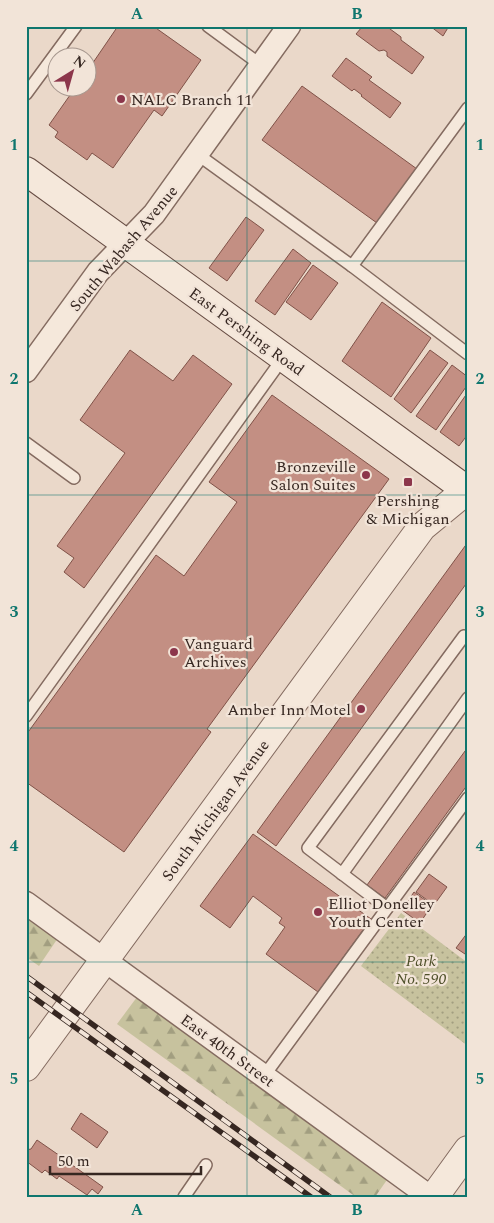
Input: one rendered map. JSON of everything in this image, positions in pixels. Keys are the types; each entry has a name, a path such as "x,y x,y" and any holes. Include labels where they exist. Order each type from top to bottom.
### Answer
{"street":[{"name":"South Wabash Avenue","path":"26,371 98,272 154,214 289,26"},
{"name":"East Pershing Road","path":"26,171 467,491"},
{"name":"South Michigan Avenue","path":"26,1067 422,527 467,491"},
{"name":"East 40th Street","path":"26,903 432,1197"},
{"path":"432,1197 468,1150"}],"lane":[{"path":"26,94 76,26"},
{"path":"208,26 261,65"},
{"path":"352,266 468,108"},
{"path":"198,154 352,266 468,354"},
{"path":"26,716 284,358"},
{"path":"26,443 74,478"},
{"path":"387,908 308,848 464,636 468,638"},
{"path":"342,874 468,698"},
{"path":"264,1076 468,798"},
{"path":"184,1197 206,1165"}],"green space":[{"path":"26,910 60,935 39,966 26,957"},
{"name":"Park No. 590","path":"401,913 468,963 468,1046 361,966"},
{"path":"140,993 389,1177 375,1197 356,1197 117,1024"}],"building":[{"name":"NALC Branch 11","path":"118,26 153,26 201,60 162,116 154,110 113,168 92,153 87,160 55,137 58,132 49,125 68,98 98,98 98,55"},
{"path":"361,26 386,26 424,57 412,74 387,56 387,52 384,50 379,51 356,34"},
{"path":"430,26 449,26 443,36"},
{"path":"346,58 372,77 369,80 401,103 390,118 354,89 352,91 332,76"},
{"path":"302,86 417,169 377,223 262,140"},
{"path":"246,217 264,230 227,281 209,268"},
{"path":"293,249 311,263 275,315 255,301"},
{"path":"313,265 338,283 311,320 286,302"},
{"path":"382,302 431,338 391,397 342,361"},
{"path":"130,350 173,381 193,355 232,384 84,588 64,572 74,558 57,546 125,453 80,420"},
{"path":"430,350 448,363 411,413 394,399"},
{"path":"452,365 468,377 468,384 436,430 416,416"},
{"path":"468,392 468,434 459,446 440,432"},
{"name":"Vanguard Archives","path":"272,395 389,479 207,729 211,732 124,852 26,782 26,735 156,555 184,576 237,502 209,482"},
{"name":"Amber Inn Motel","path":"468,542 468,585 466,584 276,846 257,832"},
{"path":"468,747 468,784 385,898 367,885"},
{"name":"Elliot Donelley Youth Center","path":"253,834 371,919 318,992 266,954 285,927 279,923 282,918 253,896 230,928 200,906"},
{"path":"429,874 447,887 434,905 416,892"},
{"path":"414,892 432,905 420,923 402,910"},
{"path":"468,932 468,956 456,948"},
{"path":"81,1113 108,1132 97,1148 71,1129"},
{"path":"37,1140 63,1158 61,1161 66,1165 68,1162 103,1187 98,1194 92,1189 87,1195 59,1176 57,1179 45,1170 42,1173 26,1161 26,1150 31,1149"}],"railway":[{"path":"26,976 330,1197"},
{"path":"26,992 311,1197"}],"place":[{"name":"NALC Branch 11","path":"121,99"},
{"name":"Bronzeville Salon Suites","path":"366,475"},
{"name":"Pershing & Michigan","path":"408,482"},
{"name":"Vanguard Archives","path":"174,652"},
{"name":"Amber Inn Motel","path":"361,709"},
{"name":"Elliot Donelley Youth Center","path":"318,912"}]}
